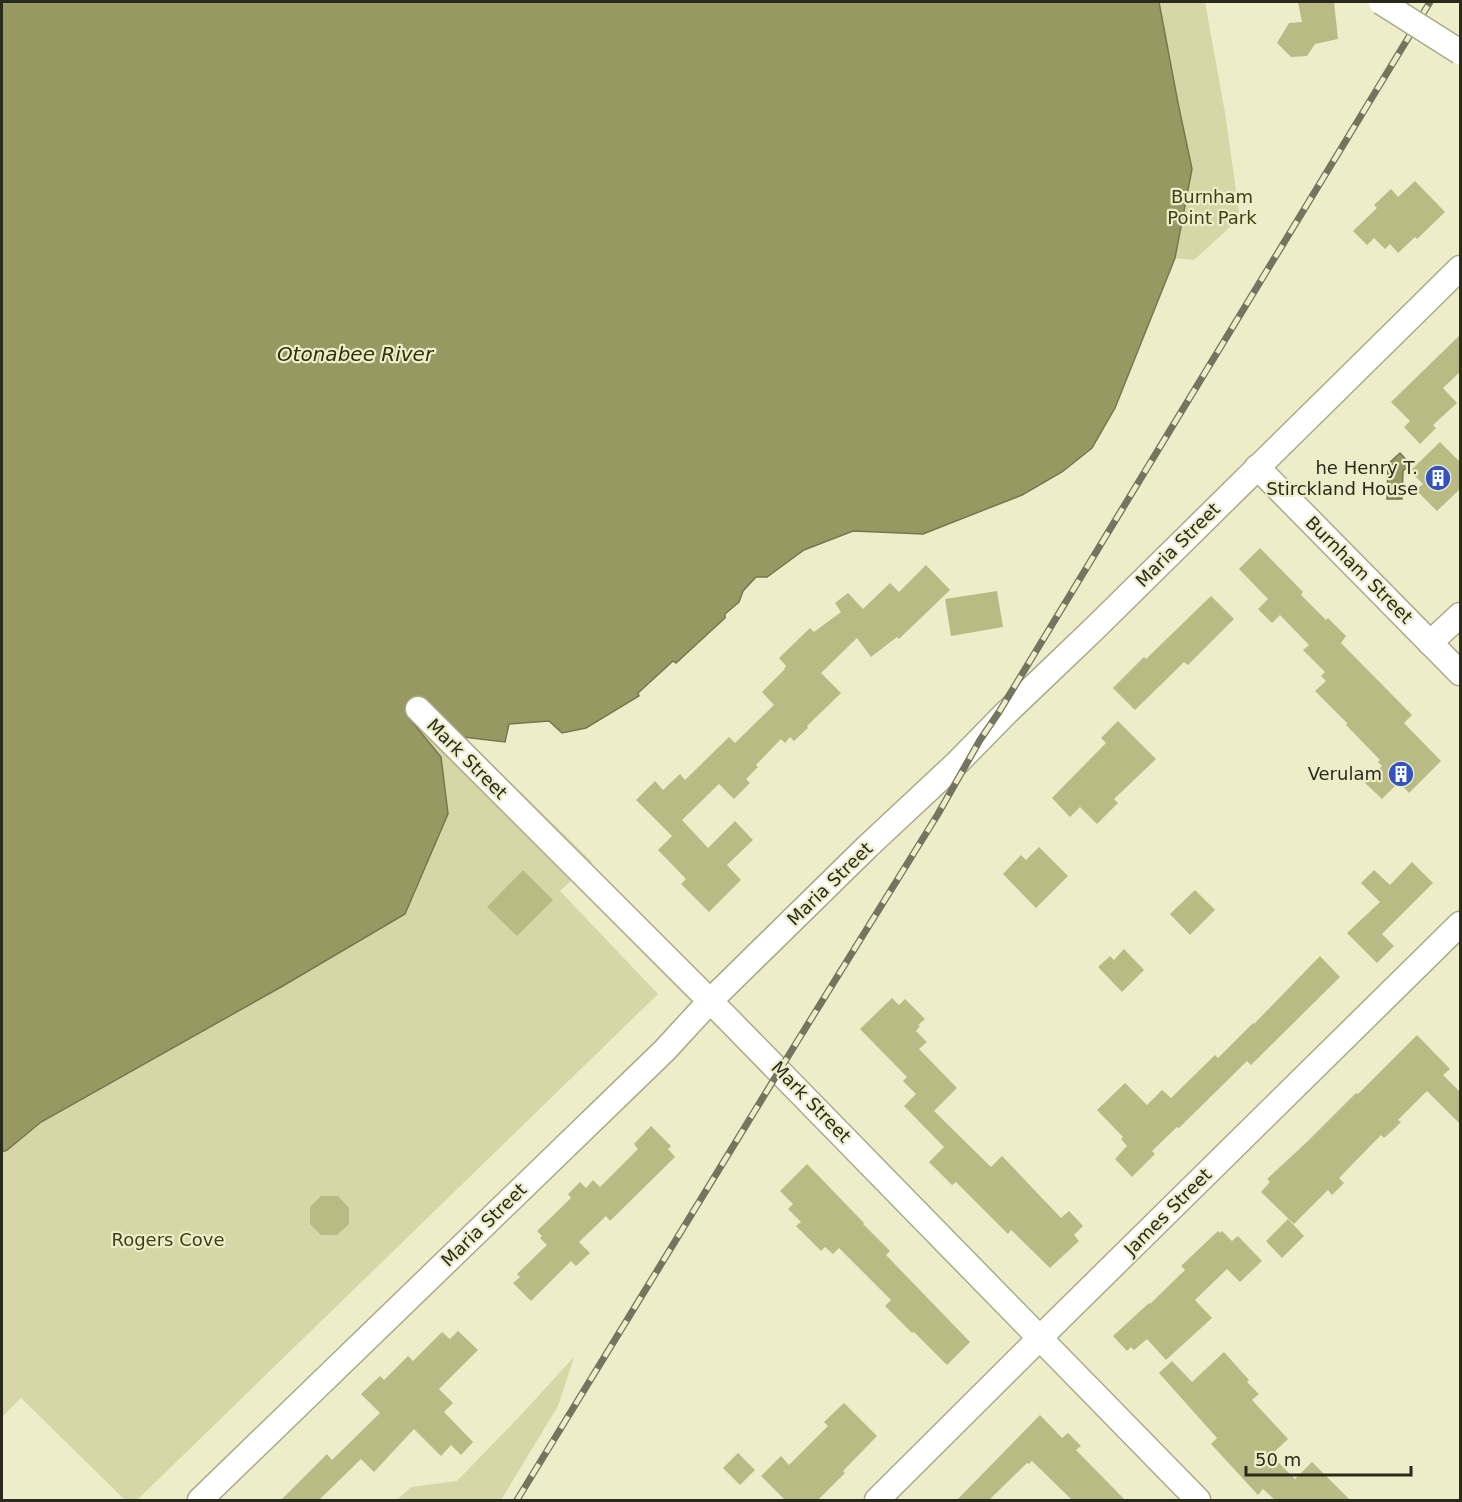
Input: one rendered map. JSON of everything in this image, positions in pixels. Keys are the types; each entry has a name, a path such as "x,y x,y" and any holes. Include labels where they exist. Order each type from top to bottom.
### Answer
{"street":[{"path":"1381,2 1460,53"},
{"name":"Maria Street","path":"201,1500 657,1058 710,1001 867,847 958,762 1461,268"},
{"name":"Burnham Street","path":"1257,467 1461,674"},
{"path":"1430,643 1461,615"},
{"name":"Mark Street","path":"418,709 710,1001 1198,1500"},
{"name":"James Street","path":"878,1500 1461,924"}],"green space":[{"name":"Burnham Point Park","path":"1159,2 1205,2 1225,113 1240,218 1194,260 1175,258 1192,169"},
{"name":"Rogers Cove","path":"427,700 592,862 560,891 658,994 137,1500 125,1500 21,1398 2,1417 2,1152 41,1122 441,757 409,718"},
{"path":"574,1357 558,1406 501,1500 397,1500 411,1487 457,1481"}],"water":[{"name":"Otonabee River","path":"2,2 1159,2 1192,169 1175,258 1115,408 1092,448 1062,472 1022,495 923,534 853,531 804,550 767,577 756,577 743,591 739,602 725,614 725,618 676,663 673,661 638,693 639,696 586,728 562,733 549,721 509,724 505,742 463,737 426,700 409,718 441,757 448,814 405,914 281,987 41,1122 2,1152"},
{"path":"1400,453 1410,464 1403,471 1402,499 1387,499 1388,464"}],"building":[{"path":"1298,2 1334,2 1338,39 1315,44 1307,56 1291,57 1277,43 1289,23 1302,22"},
{"path":"1415,181 1445,212 1417,239 1415,237 1398,253 1390,244 1385,249 1374,238 1367,245 1353,231 1377,208 1374,205 1391,189 1398,197"},
{"path":"1461,334 1461,371 1443,388 1457,403 1433,425 1436,428 1420,444 1404,427 1410,421 1391,402"},
{"name":"he Henry T. Stirckland House","path":"1440,442 1461,463 1461,488 1437,511 1416,490 1423,484 1410,471"},
{"path":"1260,548 1303,592 1301,595 1346,636 1341,643 1412,715 1404,723 1441,761 1409,793 1399,782 1382,799 1365,783 1382,766 1378,762 1380,760 1315,691 1326,681 1321,676 1325,672 1303,650 1309,645 1280,615 1272,623 1258,609 1268,599 1239,569"},
{"path":"926,565 950,590 899,639 897,637 871,657 857,638 821,673 841,693 807,726 808,728 794,741 790,737 785,743 781,739 756,765 758,767 746,779 750,783 734,799 719,784 682,820 708,848 735,821 753,840 727,865 741,880 709,912 681,884 686,879 658,850 672,836 636,800 655,781 663,790 680,774 685,780 729,737 735,743 774,705 762,692 785,669 786,666 779,658 810,628 814,632 841,612 835,603 848,593 863,609 890,583 899,592"},
{"path":"997,591 1003,627 951,636 945,599"},
{"path":"1211,596 1234,619 1188,665 1184,662 1135,710 1113,688"},
{"path":"1118,721 1156,759 1114,799 1118,803 1097,824 1080,807 1070,817 1052,798 1106,743 1101,738"},
{"path":"1039,847 1068,876 1036,908 1003,874 1021,855 1026,860"},
{"path":"1412,862 1433,883 1382,934 1394,946 1377,963 1347,933 1380,902 1361,883 1374,870 1390,885"},
{"path":"523,870 553,900 517,936 487,907"},
{"path":"1195,890 1215,910 1190,935 1170,914"},
{"path":"1124,949 1144,970 1122,992 1098,967 1110,956 1114,960"},
{"path":"1320,956 1340,977 1251,1065 1247,1061 1179,1128 1177,1127 1152,1151 1155,1154 1132,1177 1115,1159 1127,1146 1121,1139 1123,1137 1097,1110 1125,1083 1147,1105 1162,1090 1171,1098 1215,1055 1218,1058 1254,1024"},
{"path":"892,998 899,1005 905,999 925,1019 918,1025 920,1026 916,1031 927,1042 919,1049 957,1088 934,1111 991,1167 1002,1156 1061,1218 1069,1211 1083,1226 1074,1235 1079,1241 1050,1268 1011,1230 1008,1234 956,1182 952,1185 929,1162 944,1147 904,1106 916,1094 903,1081 907,1077 860,1029"},
{"path":"1417,1035 1450,1069 1443,1075 1461,1093 1461,1125 1427,1091 1398,1120 1401,1122 1393,1130 1384,1138 1381,1135 1339,1178 1344,1183 1332,1195 1328,1190 1294,1224 1261,1192 1270,1182 1267,1179"},
{"path":"651,1126 671,1146 668,1149 675,1157 610,1221 606,1216 579,1242 590,1253 576,1266 571,1261 531,1301 513,1283 520,1277 517,1274 547,1245 537,1231 571,1198 568,1194 580,1182 586,1188 593,1180 600,1187 638,1149 634,1144"},
{"path":"807,1164 890,1251 886,1255 970,1342 947,1365 885,1306 891,1300 839,1248 833,1254 825,1247 821,1251 796,1226 801,1222 788,1209 793,1204 780,1191"},
{"path":"321,1196 338,1196 349,1208 349,1224 337,1235 321,1235 310,1224 310,1207"},
{"path":"1288,1219 1304,1236 1282,1258 1266,1241"},
{"path":"1218,1231 1220,1233 1222,1231 1232,1241 1238,1236 1262,1261 1240,1282 1227,1269 1195,1300 1212,1318 1166,1360 1147,1339 1134,1350 1131,1347 1127,1351 1113,1336 1185,1270 1181,1266"},
{"path":"458,1331 478,1350 439,1389 453,1403 444,1412 473,1442 461,1455 451,1445 441,1456 414,1429 374,1472 361,1459 319,1500 281,1500 327,1454 332,1460 380,1413 361,1394 380,1376 384,1380 408,1356 413,1361 442,1332 450,1339"},
{"path":"1224,1352 1259,1394 1252,1400 1288,1439 1271,1455 1295,1479 1312,1462 1350,1500 1275,1500 1263,1489 1258,1495 1211,1444 1217,1438 1159,1373 1172,1361 1192,1382"},
{"path":"844,1403 877,1436 818,1500 785,1500 761,1476 781,1456 789,1465 828,1426 824,1422"},
{"path":"1040,1415 1062,1438 1068,1433 1081,1446 1076,1450 1125,1500 1072,1500 1032,1461 1027,1463 989,1500 957,1500"},
{"path":"738,1453 755,1470 740,1485 723,1468"}],"railway":[{"path":"517,1500 938,814 980,740 1430,2"}],"place":[{"name":"he Henry T. Stirckland House","path":"1438,478"},
{"name":"Verulam","path":"1401,774"}]}
